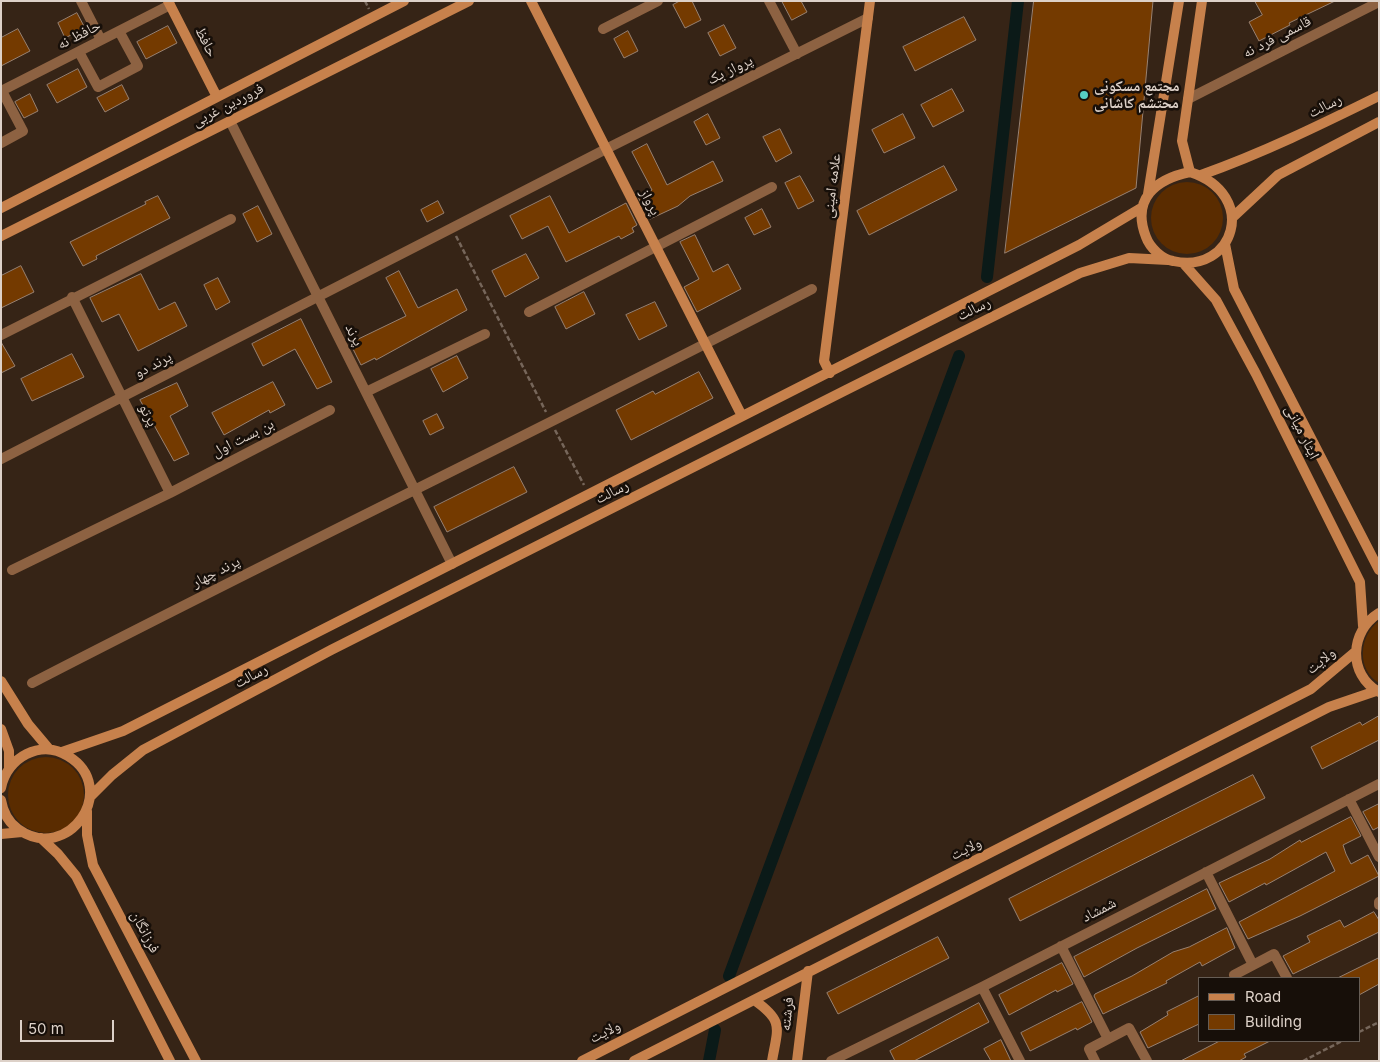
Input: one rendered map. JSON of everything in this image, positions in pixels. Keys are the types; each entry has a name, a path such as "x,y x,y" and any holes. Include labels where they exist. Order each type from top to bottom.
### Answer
{"street":[{"path":"81,1 100,40"},
{"name":"فروردین غربی","path":"1,208 404,1"},
{"name":"فروردین غربی","path":"1,236 470,1"},
{"name":"پرواز","path":"531,1 742,416"},
{"path":"603,29 658,1"},
{"path":"769,1 797,54"},
{"name":"علامه امینی","path":"830,373 824,361 870,1"},
{"path":"1148,195 1179,1"},
{"path":"1190,172 1182,141 1202,1"},
{"name":"قاسمی فرد نه","path":"1188,99 1379,2"},
{"name":"حافظ نه","path":"2,91 169,3"},
{"name":"حافظ","path":"169,3 217,97"},
{"name":"پرواز یک","path":"452,228 868,18"},
{"path":"79,52 98,87 138,66 119,31"},
{"path":"1,143 23,131 2,91"},
{"name":"رسالت","path":"1201,175 1289,140 1379,96"},
{"name":"پرند","path":"230,121 452,564"},
{"path":"1232,217 1278,175 1379,122"},
{"path":"1190,172 1201,175 1213,182 1223,192 1230,204 1232,217 1224,244 1214,255 1200,262 1184,264 1168,260 1156,252 1146,240 1142,225 1141,208 1148,195 1158,183 1172,176 1190,172"},
{"path":"529,312 772,187"},
{"name":"رسالت","path":"62,752 123,731 830,373 1079,245 1141,208"},
{"path":"1,335 231,219"},
{"name":"پرند دو","path":"1,459 452,228"},
{"name":"ایثار میانی","path":"1224,244 1234,290 1379,570"},
{"name":"رسالت","path":"90,797 112,775 143,750 331,650 1080,273 1129,258 1168,260"},
{"name":"ایثار میانی","path":"1184,264 1216,300 1256,374 1360,582 1364,626"},
{"name":"پرند چهار","path":"32,683 243,574 415,490 812,289"},
{"name":"پرتو","path":"72,298 170,493"},
{"path":"366,392 485,334"},
{"name":"بن بست اول","path":"12,570 170,493 330,410"},
{"path":"634,1061 1320,712 1377,691 1361,674 1355,652 1358,638 1364,626 1379,613"},
{"name":"ولایت","path":"582,1061 1311,688 1355,652"},
{"path":"1,681 28,724 49,749"},
{"path":"1,729 8,751 9,768"},
{"path":"1,834 22,832 41,838 54,838 72,830 86,811 90,797 89,783 84,770 62,752 49,749 34,751 20,757 9,768 2,783"},
{"name":"شمشاد","path":"831,1061 1379,784"},
{"path":"1349,799 1379,857"},
{"path":"1,800 8,818 22,832"},
{"name":"فرزانگان","path":"86,811 87,835 94,865 196,1061"},
{"path":"41,838 58,854 76,876 170,1061"},
{"path":"1206,872 1253,965"},
{"path":"1061,946 1108,1039"},
{"path":"1235,977 1234,975 1274,954 1286,977"},
{"name":"فرشته","path":"796,1061 808,971"},
{"path":"982,986 1020,1061"},
{"name":"فرشته","path":"754,1000 770,1011 776,1019 778,1030 772,1061"},
{"path":"1095,1061 1089,1049 1129,1028 1147,1061"}],"path":[{"path":"452,228 589,495"},
{"path":"1360,1032 1379,1022"},
{"path":"1303,1061 1340,1042"}],"shaded area":[{"path":"1187,182 1207,188 1217,198 1223,218 1217,238 1207,248 1187,254 1167,248 1157,238 1151,218 1157,198 1167,188"},
{"path":"1379,621 1379,683 1366,670 1363,652 1367,635"},
{"path":"46,757 60,760 73,768 81,781 84,795 81,809 73,822 60,830 46,833 32,830 19,822 11,809 8,795 11,781 19,768 32,760"}],"building":[{"path":"680,1 692,1 701,20 685,28 673,5"},
{"path":"782,1 801,1 807,12 792,20"},
{"name":"مجتمع مسکونی محتشم کاشانی","path":"1034,1 1153,1 1136,188 1005,253"},
{"path":"1255,1 1335,1 1289,23 1290,25 1259,41 1249,22 1262,15"},
{"path":"77,13 85,28 65,38 58,23"},
{"path":"964,17 976,40 915,71 903,47"},
{"path":"724,25 736,48 720,56 708,33"},
{"path":"168,26 177,43 146,59 137,42"},
{"path":"18,29 30,51 1,66 1,38"},
{"path":"628,31 638,51 624,58 614,39"},
{"path":"78,69 87,87 57,103 47,85"},
{"path":"122,85 129,99 105,112 97,98"},
{"path":"952,89 964,111 933,127 921,105"},
{"path":"30,94 38,111 24,118 15,102"},
{"path":"708,114 720,138 706,145 694,122"},
{"path":"903,114 915,138 884,153 872,130"},
{"path":"780,129 792,153 776,162 763,137"},
{"path":"647,144 667,185 713,161 723,181 690,196 678,206 650,219 638,197 652,190 632,152"},
{"path":"944,166 957,190 869,235 857,211"},
{"path":"800,176 814,201 798,209 785,183"},
{"path":"158,196 170,218 96,256 97,259 83,266 70,242 146,204 145,202"},
{"path":"550,196 569,233 626,203 637,225 632,228 634,232 621,239 619,236 566,262 548,226 522,239 510,216"},
{"path":"438,201 444,213 427,222 421,210"},
{"path":"258,206 272,234 257,242 243,214"},
{"path":"762,209 771,227 754,235 745,218"},
{"path":"695,235 713,272 728,264 741,289 697,312 684,287 699,279 680,242"},
{"path":"526,254 539,278 505,297 492,271"},
{"path":"21,266 34,292 1,308 1,276"},
{"path":"399,271 418,308 457,289 467,310 376,360 375,358 361,365 350,343 406,316 386,278"},
{"path":"141,274 159,310 175,302 187,326 138,351 119,314 102,322 90,298"},
{"path":"218,278 230,302 216,310 204,285"},
{"path":"584,292 595,314 566,329 555,307"},
{"path":"655,302 667,326 639,340 626,315"},
{"path":"301,319 332,382 317,389 295,349 263,366 252,344"},
{"path":"1,342 15,366 1,373"},
{"path":"72,354 84,377 32,401 21,379"},
{"path":"457,356 468,378 443,392 431,369"},
{"path":"699,372 713,398 631,440 616,410 653,391 655,394"},
{"path":"273,382 285,405 270,413 269,410 224,435 212,413"},
{"path":"177,383 188,406 170,416 189,454 174,461 140,400"},
{"path":"437,414 444,428 430,435 423,421"},
{"path":"514,467 527,492 447,532 434,507"},
{"path":"1379,716 1379,740 1322,769 1311,747 1360,722 1362,725"},
{"path":"1253,775 1265,798 1020,921 1009,899"},
{"path":"1379,804 1379,827 1373,830 1363,812"},
{"path":"1351,817 1361,836 1343,845 1346,854 1351,864 1368,855 1379,876 1300,916 1248,939 1239,922 1335,871 1326,852 1266,885 1265,883 1229,902 1219,883 1270,859 1300,840 1301,842"},
{"path":"1207,889 1216,909 1137,948 1084,977 1074,957"},
{"path":"1374,912 1379,920 1379,932 1293,974 1283,956 1310,942 1307,936 1340,920 1344,927"},
{"path":"1227,928 1235,948 1202,966 1200,962 1166,981 1167,983 1103,1014 1094,996 1095,994 1132,976 1173,952 1189,947"},
{"path":"938,937 949,958 838,1014 827,993"},
{"path":"1379,958 1379,984 1360,994 1360,977 1340,977"},
{"path":"1062,963 1073,984 1057,992 1056,990 1009,1015 999,995"},
{"path":"1198,996 1198,1024 1148,1048 1140,1032 1168,1015 1167,1012"},
{"path":"1082,1002 1092,1022 1030,1051 1021,1033"},
{"path":"979,1003 989,1022 914,1061 895,1061 890,1051"},
{"path":"1001,1040 1011,1061 991,1061 984,1049"},
{"path":"1218,1042 1268,1042 1244,1054 1246,1057 1239,1061 1181,1061"}],"waterway":[{"path":"987,277 1018,1"},
{"path":"729,976 959,356"},
{"path":"709,1061 715,1030"}],"place":[{"name":"مجتمع مسکونی محتشم کاشانی","path":"1084,95"}]}
